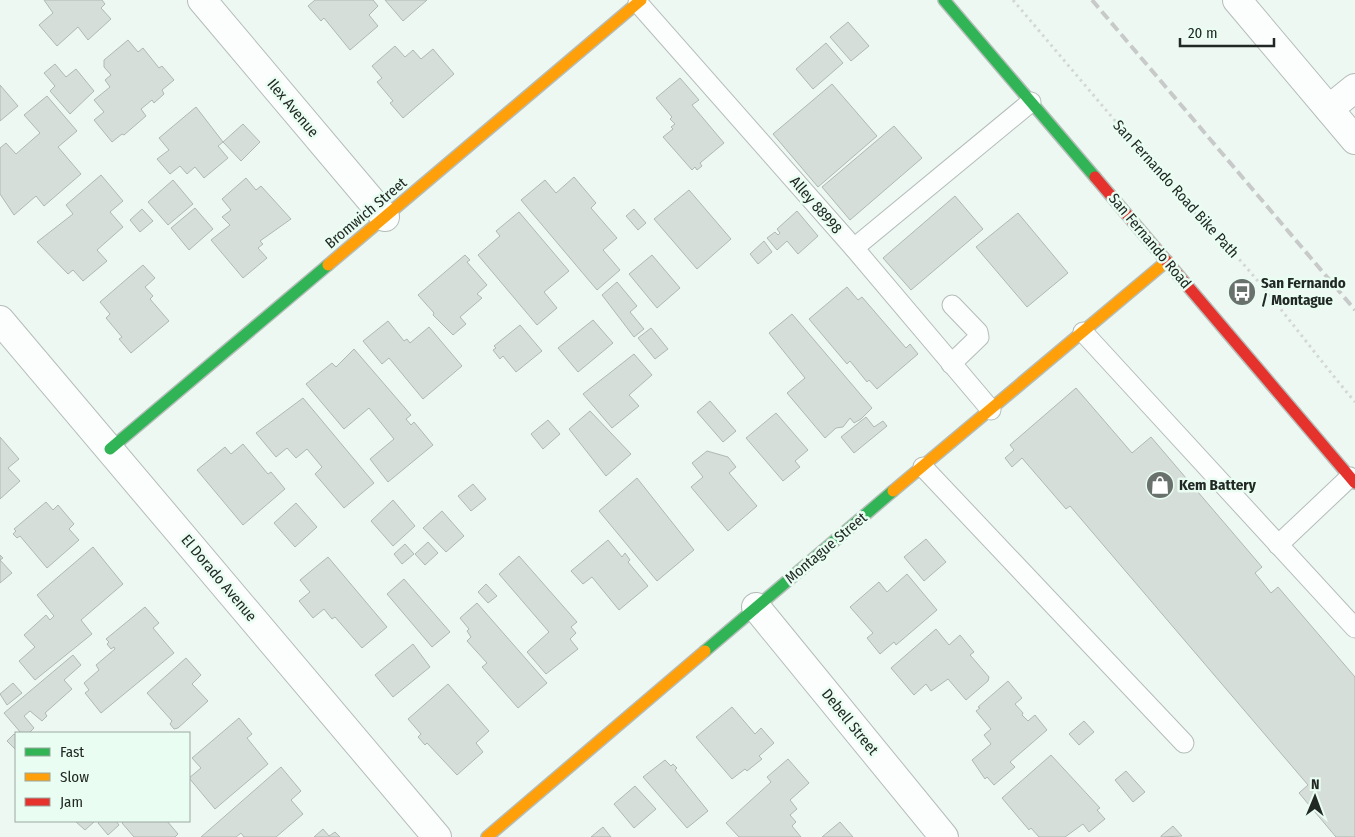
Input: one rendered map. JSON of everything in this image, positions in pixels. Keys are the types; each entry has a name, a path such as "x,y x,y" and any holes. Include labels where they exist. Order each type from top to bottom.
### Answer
{"street":[{"name":"Ilex Avenue","path":"202,0 385,216"},
{"name":"San Fernando Road","path":"944,0 1353,480"},
{"path":"1237,0 1355,140"},
{"name":"Bromwich Street","path":"110,449 639,2"},
{"path":"1329,109 1355,88"},
{"name":"Montague Street","path":"487,837 756,607 1167,261"},
{"name":"El Dorado Avenue","path":"0,320 437,837"},
{"name":"Debell Street","path":"756,607 944,837"}],"lane":[{"name":"Alley 88998","path":"639,2 854,248 990,410"},
{"path":"854,248 1031,102"},
{"path":"951,364 979,337 978,332 952,305"},
{"path":"1083,332 1355,628"},
{"path":"923,467 1184,743"},
{"path":"1278,545 1353,480"}],"path":[{"name":"San Fernando Road Bike Path","path":"1013,0 1188,207 1210,226 1291,320 1308,346 1355,402"}],"building":[{"path":"44,0 102,0 105,4 101,8 111,19 88,40 78,27 57,46 39,25 53,13"},
{"path":"315,0 373,0 378,6 369,15 378,26 350,50 324,18 321,21 308,6"},
{"path":"385,0 427,0 403,21"},
{"path":"848,22 869,46 851,61 830,37"},
{"path":"128,40 138,52 143,48 159,68 162,66 174,80 162,90 164,94 154,103 152,100 141,109 146,116 124,135 122,134 112,142 94,120 104,112 94,100 110,87 105,80 111,75 104,67 104,60"},
{"path":"826,43 843,63 813,89 796,69"},
{"path":"395,46 405,57 413,50 421,59 433,49 454,74 403,118 390,103 393,101 377,82 382,78 372,66"},
{"path":"55,64 66,77 76,69 94,91 70,114 50,91 55,86 44,73"},
{"path":"680,78 699,100 692,105 724,143 700,163 702,166 697,170 695,167 692,170 663,137 673,129 671,127 675,124 670,119 672,117 656,98"},
{"path":"832,84 877,136 818,187 773,134"},
{"path":"0,85 18,106 0,121"},
{"path":"47,96 77,131 58,147 81,174 44,206 36,196 14,215 0,194 0,148 6,143 16,154 40,133 24,115"},
{"path":"196,107 223,142 218,146 228,158 204,178 195,167 187,174 180,166 170,174 157,159 169,150 159,138"},
{"path":"243,124 260,142 241,161 223,142"},
{"path":"894,126 922,158 850,220 822,187"},
{"path":"101,175 123,201 110,212 123,227 97,250 107,261 83,281 73,270 68,274 37,242 73,214 66,205"},
{"path":"574,177 596,203 591,208 617,238 603,250 620,270 597,290 521,200 545,180 556,193"},
{"path":"246,178 256,190 261,186 291,219 260,241 263,244 258,248 267,258 243,278 211,240 230,225 222,217 231,210 222,199"},
{"path":"173,180 193,204 168,225 148,202"},
{"path":"689,190 731,239 697,269 654,219"},
{"path":"955,196 983,229 911,290 883,258"},
{"path":"195,208 213,229 189,250 171,228"},
{"path":"142,209 153,221 140,232 130,220"},
{"path":"634,209 646,223 638,230 626,216"},
{"path":"797,211 818,236 798,254 787,241 777,250 767,238 775,232 778,235 780,233 777,229"},
{"path":"519,212 569,271 544,292 557,308 537,325 478,255 500,236 496,231"},
{"path":"1018,213 1068,273 1027,307 976,247"},
{"path":"764,241 772,252 758,264 750,254"},
{"path":"465,255 470,260 467,262 487,285 477,294 482,298 460,317 466,324 453,335 433,315 434,313 418,295"},
{"path":"652,255 680,288 657,308 629,274"},
{"path":"143,265 155,278 145,287 153,296 150,299 169,321 131,353 119,339 122,337 106,318 110,314 100,302"},
{"path":"617,282 637,306 630,312 644,329 634,337 602,295"},
{"path":"847,287 858,300 862,297 906,348 910,344 918,354 877,389 869,380 867,382 850,361 847,364 809,319"},
{"path":"792,314 872,408 854,423 850,418 843,427 836,428 825,438 787,393 805,378 769,333"},
{"path":"593,320 613,343 578,372 558,348"},
{"path":"388,321 404,341 407,339 410,343 429,327 462,366 423,399 389,358 382,364 363,341"},
{"path":"520,325 542,351 516,372 503,356 500,359 493,350 496,348 494,346"},
{"path":"651,328 668,349 655,359 638,338"},
{"path":"354,349 411,415 406,419 411,425 414,422 433,445 388,482 370,459 394,439 369,408 344,429 306,384 332,363 336,367"},
{"path":"634,354 652,375 629,395 639,406 612,428 583,394"},
{"path":"1076,388 1132,453 1151,437 1262,567 1255,573 1271,593 1278,587 1355,677 1355,837 1336,837 1299,793 1308,785 1070,506 1066,509 1022,458 1012,467 1005,458 1014,450 1010,445"},
{"path":"303,398 374,483 344,508 315,474 322,467 307,449 296,458 287,448 276,457 256,433"},
{"path":"710,401 736,431 723,442 697,412"},
{"path":"590,411 631,454 606,476 569,429"},
{"path":"776,413 808,450 795,461 800,467 783,481 746,438"},
{"path":"866,417 874,427 883,421 887,426 854,453 841,437"},
{"path":"548,420 560,434 543,449 531,434"},
{"path":"0,437 19,459 8,468 20,481 0,499"},
{"path":"243,444 268,474 271,472 285,489 243,525 197,470 225,447 231,454"},
{"path":"707,451 728,457 736,467 729,473 757,506 728,531 691,487 703,477 692,463"},
{"path":"637,478 694,550 657,581 599,511"},
{"path":"473,484 486,499 471,511 458,496"},
{"path":"393,500 415,526 393,546 371,521"},
{"path":"46,502 53,510 58,505 74,524 69,529 79,540 47,568 20,536 17,538 13,534 16,531 14,529"},
{"path":"296,503 317,527 295,547 274,523"},
{"path":"442,511 464,536 446,552 423,528"},
{"path":"926,539 946,562 924,581 904,557"},
{"path":"608,540 622,557 625,553 630,560 628,562 648,586 619,610 592,577 583,584 571,571"},
{"path":"428,542 438,553 425,565 415,554"},
{"path":"405,544 414,554 402,564 394,554"},
{"path":"93,547 123,584 81,620 92,634 35,680 19,661 35,647 24,635 46,615 50,620 54,616 37,595"},
{"path":"519,556 577,622 571,627 576,633 570,639 578,649 546,674 527,652 549,632 499,574"},
{"path":"328,557 387,627 362,648 335,617 332,619 324,609 313,618 299,601 310,592 300,580"},
{"path":"0,560 12,573 0,583"},
{"path":"907,574 937,610 896,645 894,642 880,654 867,638 873,633 850,607 879,582 887,592"},
{"path":"404,579 450,632 432,647 387,594"},
{"path":"486,584 497,596 488,603 478,592"},
{"path":"477,603 547,683 518,708 482,667 487,663 467,641 471,637 467,631 469,629 460,618"},
{"path":"145,607 159,623 153,628 174,653 101,713 85,693 89,690 84,683 99,670 96,665 115,649 114,647 111,649 106,639"},
{"path":"936,629 949,645 960,635 974,652 970,655 989,677 988,681 966,700 948,679 931,691 926,684 914,695 891,668"},
{"path":"413,644 430,667 393,697 375,675"},
{"path":"73,655 81,665 64,680 72,689 45,713 47,716 42,721 30,711 24,716 34,728 30,732 20,732 4,713"},
{"path":"186,658 201,675 192,684 208,701 178,728 174,729 170,724 172,721 147,693"},
{"path":"1008,681 1022,698 1015,704 1023,713 1022,715 1028,721 1035,715 1047,730 1010,762 1015,767 994,785 987,777 985,779 972,760 991,744 984,735 991,729 976,711 980,708 978,707"},
{"path":"13,683 22,693 7,705 0,694"},
{"path":"448,684 489,731 476,743 483,752 457,775 427,743 425,745 418,737 421,734 408,719"},
{"path":"732,707 755,734 761,728 774,743 759,756 762,759 747,771 745,769 732,779 696,737"},
{"path":"239,718 252,734 247,738 268,764 215,809 190,779 201,768 192,758"},
{"path":"1084,721 1094,732 1079,745 1069,734"},
{"path":"15,735 15,749 7,741"},
{"path":"1051,755 1100,808 1097,810 1105,819 1089,832 1083,824 1065,837 1039,837 1031,828 1029,830 1002,798"},
{"path":"788,759 809,783 790,800 797,809 790,815 796,822 792,826 801,837 739,837 726,823 771,782 767,777"},
{"path":"665,760 671,766 673,764 677,768 675,770 708,811 687,828 643,777"},
{"path":"281,767 301,791 291,800 303,814 276,837 244,837 241,833 236,837 201,837"},
{"path":"1126,771 1145,792 1133,802 1115,780"},
{"path":"635,786 656,809 634,828 614,804"},
{"path":"76,822 94,822 85,830"},
{"path":"117,822 119,825 108,835 98,823"},
{"path":"168,822 178,834 175,837 134,837 122,823"},
{"path":"840,822 853,837 822,837"},
{"path":"1173,826 1182,836 1161,837 1161,836"},
{"path":"603,827 611,837 591,837"},
{"path":"323,829 329,836 335,832 340,837 314,837"}],"railway":[{"path":"1092,0 1355,310"}],"traffic: fast":[{"path":"944,0 1095,177"},
{"path":"110,449 328,265"},
{"path":"705,651 893,491"}],"traffic: slow":[{"path":"328,265 641,0"},
{"path":"893,491 1167,261"},
{"path":"487,837 705,651"}],"traffic: jam":[{"path":"1095,177 1355,483"}],"place":[{"name":"San Fernando / Montague","path":"1242,292"},
{"name":"Kem Battery","path":"1160,485"}]}
